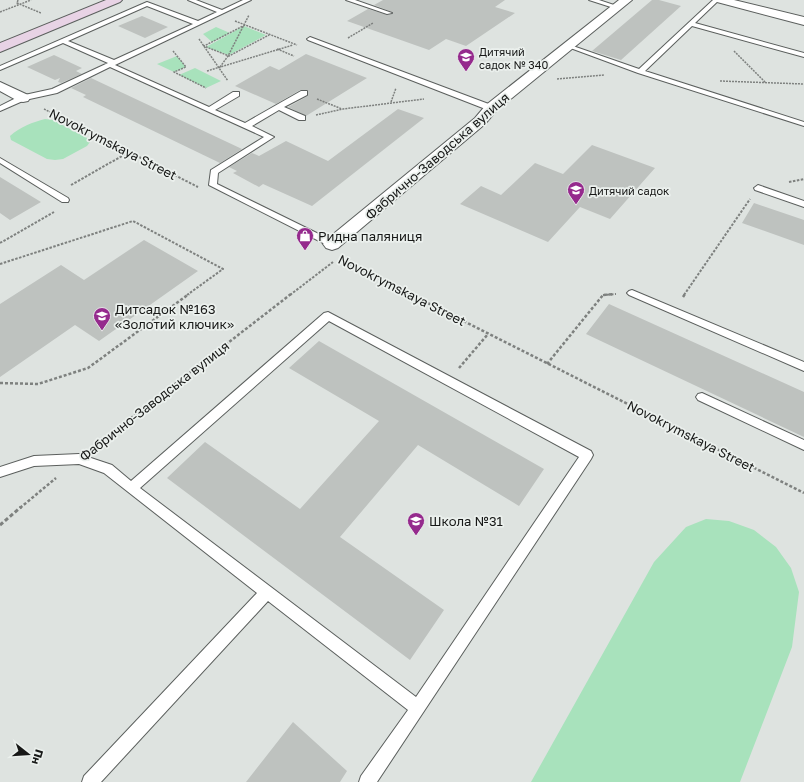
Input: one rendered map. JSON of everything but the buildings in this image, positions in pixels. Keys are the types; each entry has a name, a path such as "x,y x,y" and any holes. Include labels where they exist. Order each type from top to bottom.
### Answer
{"street":[{"path":"0,48 116,0"},
{"path":"721,0 743,2 804,21"},
{"name":"Фабрично-Заводська вулиця","path":"332,244 480,121 491,108 622,4"},
{"path":"0,86 23,98"}],"lane":[{"path":"191,0 222,12"},
{"path":"0,109 23,98 54,91 248,0"},
{"path":"349,0 389,13"},
{"path":"592,0 622,4"},
{"path":"640,72 716,0"},
{"path":"0,68 148,4 197,23"},
{"path":"691,24 804,55"},
{"path":"310,39 491,108"},
{"path":"64,41 209,110 270,137 214,172 213,185 332,244"},
{"path":"568,46 640,72 804,124"},
{"path":"246,126 304,93"},
{"path":"209,110 236,94"},
{"path":"279,108 302,118"},
{"path":"0,160 65,200"},
{"path":"758,188 804,204"},
{"path":"632,293 804,367"},
{"path":"131,488 328,316 587,455 367,782"},
{"path":"702,397 804,445"},
{"path":"0,472 34,461 79,459 108,469 418,708"},
{"path":"90,782 267,592"}],"path":[{"path":"0,12 31,0"},
{"path":"220,68 245,25 250,12"},
{"path":"332,48 389,13"},
{"path":"204,46 245,25 296,45"},
{"path":"191,27 220,68 236,94"},
{"path":"712,29 766,83"},
{"path":"204,46 228,56 269,35"},
{"path":"164,39 186,67 174,72 206,88"},
{"path":"207,71 289,45 322,43"},
{"path":"276,49 294,56"},
{"path":"550,80 640,72"},
{"path":"720,81 804,84"},
{"path":"304,93 343,109"},
{"name":"Novokrymskaya Street","path":"23,98 198,187"},
{"path":"302,118 343,109 431,99"},
{"path":"54,194 129,152"},
{"path":"673,311 758,188 804,179"},
{"path":"0,243 58,210 65,200"},
{"path":"0,264 133,221 224,269 88,368 38,384 0,382"},
{"name":"Novokrymskaya Street","path":"338,258 804,493"},
{"name":"Фабрично-Заводська вулиця","path":"0,524 79,459 338,258"},
{"path":"547,364 602,295 632,293"},
{"path":"448,381 488,334"}],"green space":[{"path":"244,26 266,35 229,55 206,47"},
{"path":"216,27 230,33 212,42 203,34"},
{"path":"177,56 186,67 174,72 157,64"},
{"path":"195,68 221,81 206,88 179,75"},
{"path":"45,119 53,120 87,138 90,142 87,146 63,159 55,160 47,159 11,140 10,136 22,127"},
{"path":"706,519 729,521 754,530 776,547 791,568 799,592 792,647 740,782 531,782 654,562 686,527"}],"place":[{"name":"Дитячий садок № 340","path":"466,72"},
{"name":"Дитячий садок","path":"576,205"},
{"name":"Ридна паляниця","path":"305,251"},
{"name":"Дитсадок №163 «Золотий ключик»","path":"102,331"},
{"name":"Школа №31","path":"416,536"}]}
